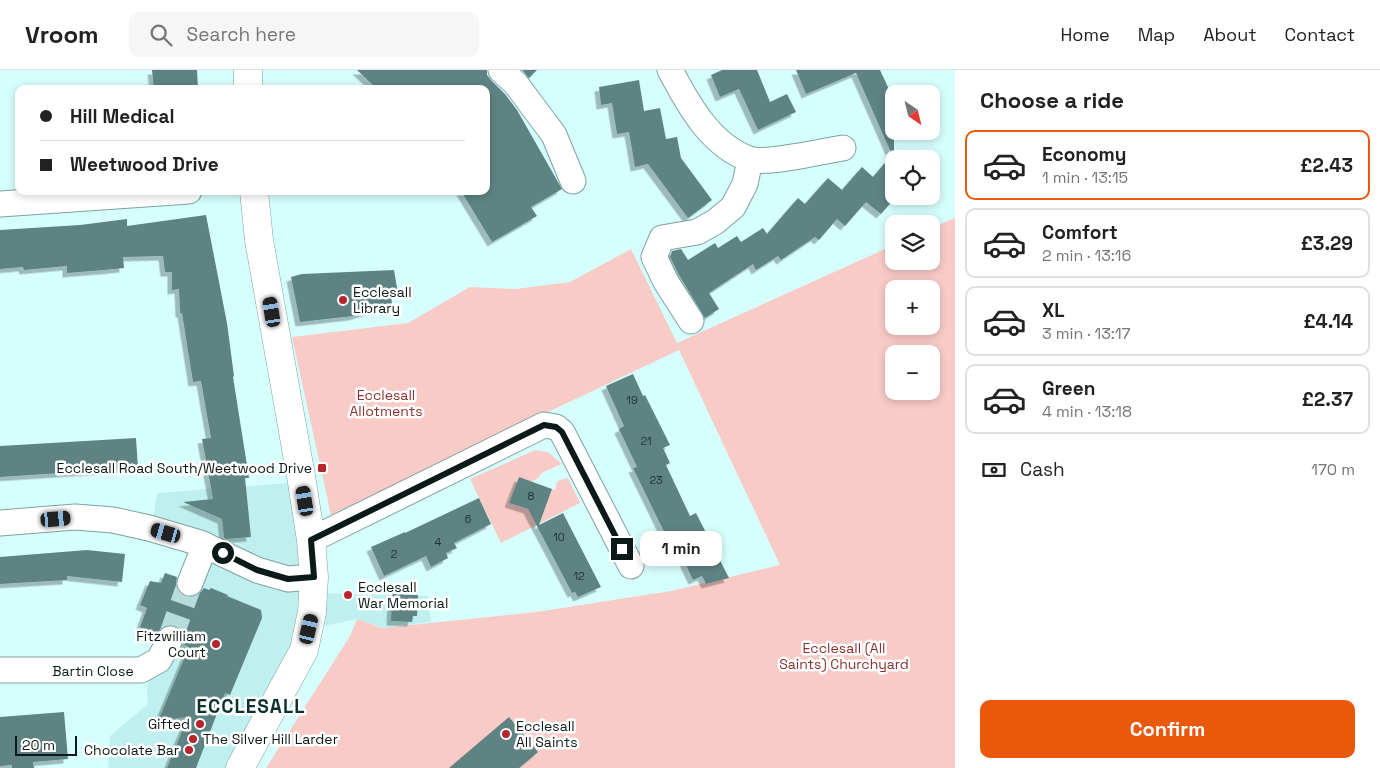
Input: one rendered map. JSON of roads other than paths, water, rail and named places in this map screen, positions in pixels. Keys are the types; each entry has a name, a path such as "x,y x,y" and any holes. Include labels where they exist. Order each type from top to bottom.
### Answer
{"main road":[{"path":"248,70 248,85"},
{"path":"240,768 304,650 312,612 314,577 311,540 302,482 259,240 254,195"}],"street":[{"path":"501,70 516,84 554,135 573,181"},
{"path":"670,70 693,112 722,144 750,160 780,159 843,148"},
{"path":"691,321 666,282 654,257 662,238 697,232 715,222 733,207 745,184 750,160"},
{"path":"0,204 131,195"},
{"path":"311,540 544,425 556,427 562,432 631,566"},
{"path":"0,524 75,517 113,520 149,528 205,545 257,570 288,579 314,577"},
{"path":"190,583 205,545"},
{"name":"Bartin Close","path":"0,670 142,670 159,660 170,639"}],"tunnel":[{"path":"170,639 190,583"}],"place":[{"name":"Ecclesall Library","path":"343,300"},
{"name":"Ecclesall Road South/Weetwood Drive","path":"322,468"},
{"name":"Ecclesall War Memorial","path":"348,595"},
{"name":"Fitzwilliam Court","path":"216,644"},
{"name":"Gifted","path":"200,724"},
{"name":"Ecclesall All Saints","path":"506,734"},
{"name":"The Silver Hill Larder","path":"193,739"},
{"name":"Chocolate Bar","path":"189,750"}],"district":[{"name":"ECCLESALL","path":"251,706"}],"park label":[{"name":"Ecclesall Allotments","path":"386,404"},
{"name":"Ecclesall (All Saints) Churchyard","path":"844,656"}]}
